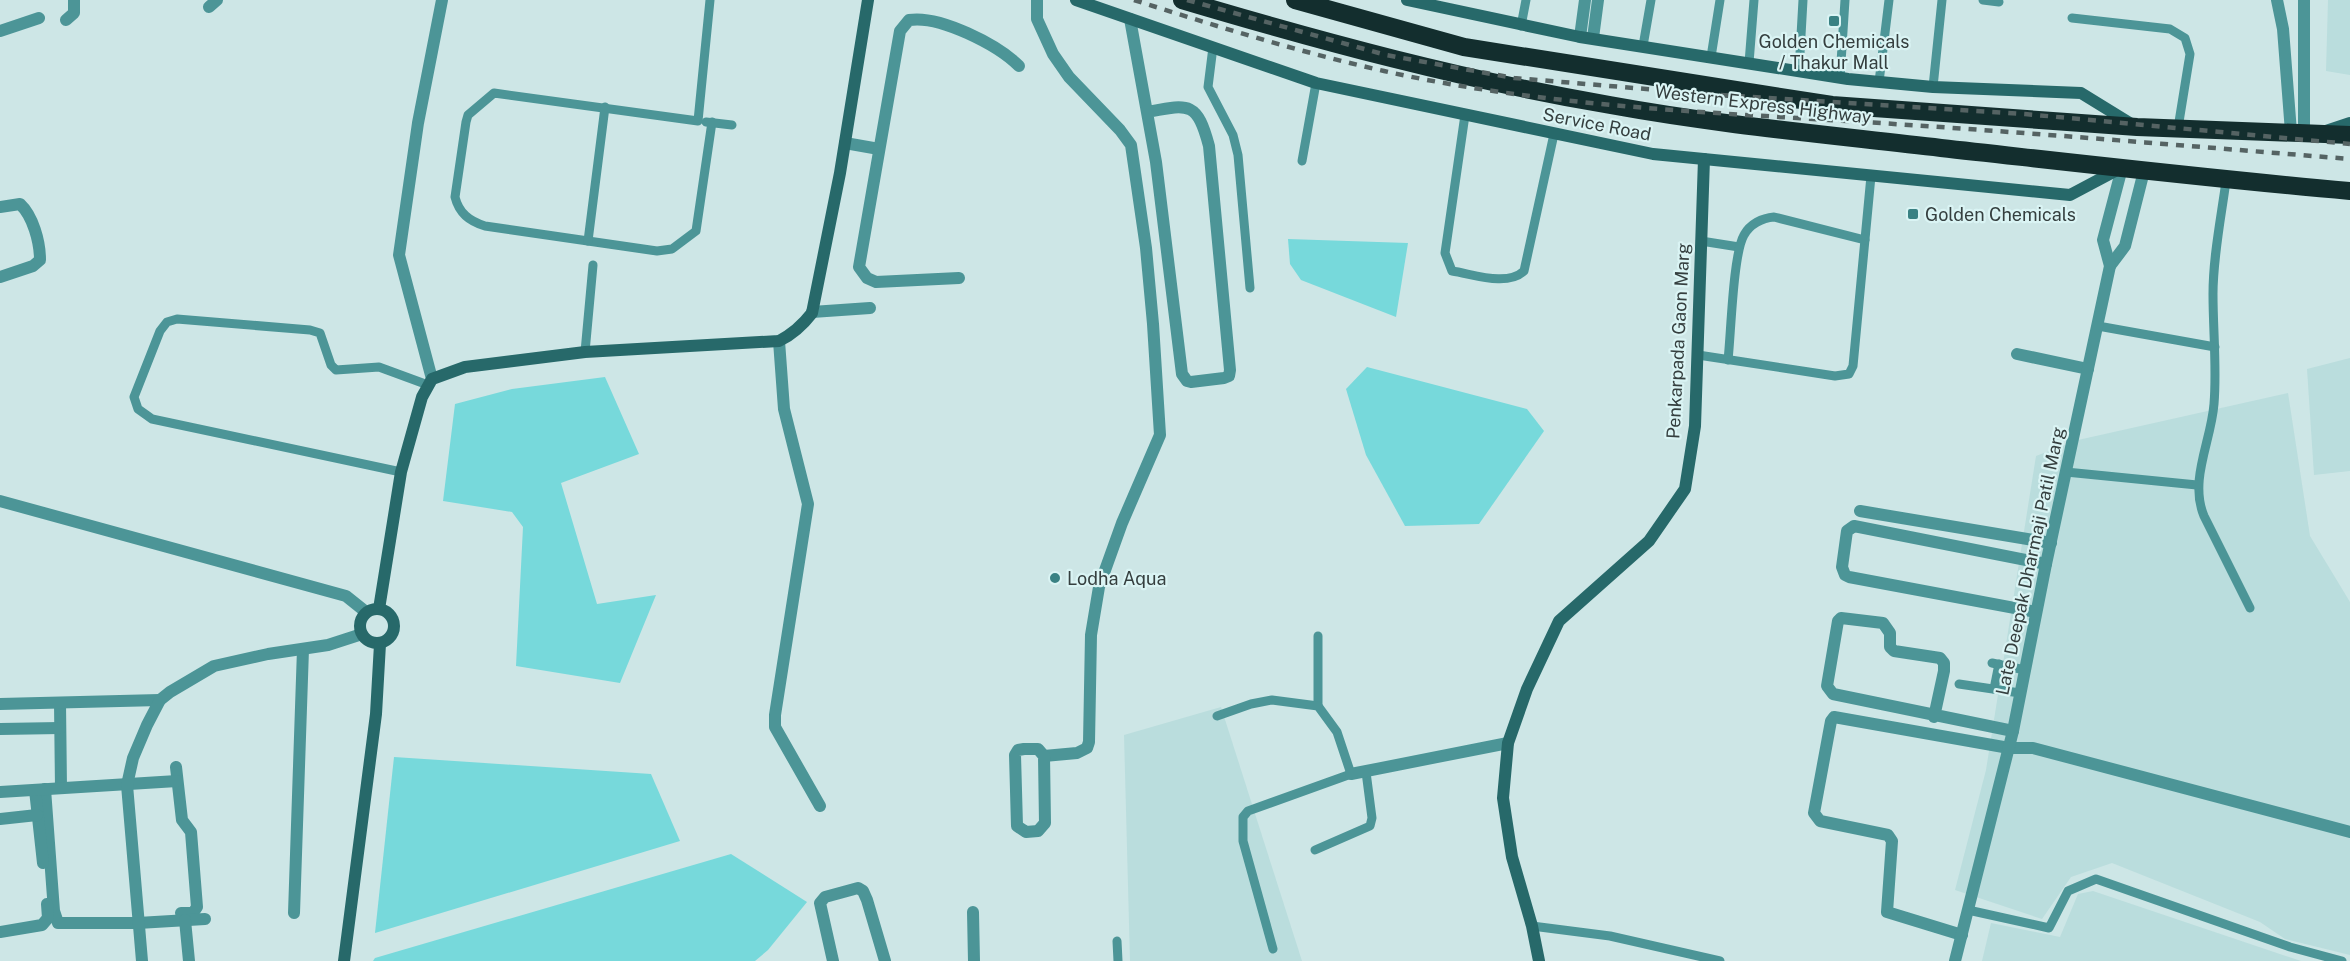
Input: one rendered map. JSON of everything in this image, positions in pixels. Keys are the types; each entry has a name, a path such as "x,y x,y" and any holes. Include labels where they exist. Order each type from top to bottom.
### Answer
{"highway":[{"name":"Western Express Highway","path":"1182,0 1359,51 1461,76 1612,106 1840,136 2226,181 2350,191"},
{"name":"Western Express Highway","path":"1295,0 1464,47 1616,73 1832,105 2137,126 2350,135"}],"street":[{"path":"66,20 74,13 74,0"},
{"path":"380,644 372,643 362,634 360,619 373,610 401,472 430,382 399,255 418,123 442,0"},
{"path":"430,382 465,367 585,352 779,341 797,330 812,312 845,143 868,0"},
{"path":"1037,0 1037,19 1053,54 1069,77 1120,130 1131,145 1146,248 1160,435 1122,523 1099,587 1091,635 1087,748 1077,753 1044,756"},
{"name":"Service Road","path":"1076,0 1316,83 1653,154 2070,195 2122,168"},
{"path":"1407,0 1580,37 1840,78 1933,87 2081,93 2137,126"},
{"path":"1580,37 1585,0"},
{"path":"1593,38 1598,0"},
{"path":"2277,0 2297,132"},
{"path":"2297,132 2304,0"},
{"path":"0,31 39,18"},
{"path":"1130,19 1147,112 1182,374 1191,382 1224,378 1229,376 1230,370 1205,132 1195,112 1188,107 1181,106 1147,112"},
{"path":"959,278 876,282 867,278 859,267 900,31 909,20 924,20 983,40 1007,54 1019,66"},
{"path":"2322,133 2350,123"},
{"path":"845,143 879,149"},
{"name":"Penkarpada Gaon Marg","path":"1539,961 1532,926 1512,857 1503,798 1508,743 1527,689 1559,621 1649,541 1685,489 1695,426 1704,159"},
{"name":"Late Deepak Dharmaji Patil Marg","path":"1955,961 2013,731 2110,266 2103,240 2122,168"},
{"path":"2110,266 2125,246 2144,171"},
{"path":"0,207 20,204 27,210 40,248 40,260 33,266 0,277"},
{"path":"812,312 870,308"},
{"path":"779,341 783,408 808,504 775,727 820,806"},
{"path":"2018,354 2088,369"},
{"path":"0,501 346,596 373,610 391,616 394,625 393,633 380,644 376,714 344,961"},
{"path":"1860,511 2051,543"},
{"path":"2036,612 1849,577 1842,567 1846,531 1854,526 2046,564"},
{"path":"1934,717 1944,671 1944,663 1940,658 1894,651 1890,647 1887,627 1883,624 1841,618 1838,621 1827,686 1829,691 1934,717 2013,731"},
{"path":"0,704 160,700 214,666 328,645 362,634"},
{"path":"294,913 303,649"},
{"path":"142,961 128,785 133,758 160,700"},
{"path":"60,703 62,788"},
{"path":"1962,935 1887,912 1892,841 1888,835 1820,821 1816,818 1814,813 1831,721 1840,717 2009,748 2033,748 2350,832"},
{"path":"0,729 60,728"},
{"path":"1351,774 1508,743"},
{"path":"1038,749 1044,756 1045,823 1038,831 1026,832 1017,826 1015,755 1018,750 1038,749"},
{"path":"138,920 194,913 197,910 191,832 182,820 176,767"},
{"path":"0,792 177,781"},
{"path":"40,789 54,911 58,923 205,919"},
{"path":"0,932 42,925 48,918 37,815 40,789"},
{"path":"0,819 37,815"},
{"path":"833,961 820,903 825,897 858,888 863,891 867,900 885,961"},
{"path":"973,912 974,961"},
{"path":"185,920 189,961"}],"lane":[{"path":"698,121 710,0"},
{"path":"1521,26 1526,0"},
{"path":"1643,46 1651,0"},
{"path":"1711,57 1720,0"},
{"path":"1749,63 1754,0"},
{"path":"1799,71 1803,0"},
{"path":"1840,78 1845,0"},
{"path":"1879,82 1889,0"},
{"path":"1933,87 1942,0"},
{"path":"1983,0 1999,2"},
{"path":"2072,18 2170,29 2185,38 2190,54 2178,128"},
{"path":"1213,47 1208,87 1233,135 1238,155 1250,288"},
{"path":"1302,161 1316,83"},
{"path":"712,122 696,231 672,249 657,251 476,223 463,214 455,197 468,115 486,97 501,92 698,121 712,122 732,125"},
{"path":"588,241 605,107"},
{"path":"1465,115 1445,253 1452,271 1505,279 1519,276 1524,271 1554,134"},
{"path":"1698,355 1835,376 1849,374 1853,366 1871,176"},
{"path":"2226,181 2213,292 2214,404 2207,450 2197,485 2198,501 2204,516 2250,608"},
{"path":"1728,360 1739,247 1748,229 1760,220 1774,217 1865,240"},
{"path":"1701,241 1739,247"},
{"path":"585,352 593,265"},
{"path":"401,472 152,419 138,409 134,397 160,331 167,322 177,319 310,330 320,333 331,365 336,370 379,367 430,382"},
{"path":"2098,327 2215,347"},
{"path":"2066,472 2197,485"},
{"path":"1274,949 1243,841 1243,817 1248,811 1351,774 1337,732 1318,706 1318,636"},
{"path":"1994,689 1996,663 2025,670"},
{"path":"1959,684 2020,693"},
{"path":"1217,716 1251,704 1272,700 1318,706"},
{"path":"1315,850 1370,826 1372,818 1366,772"},
{"path":"1968,910 2049,928 2068,891 2096,879 2290,947 2342,961"},
{"path":"1532,926 1610,936 1720,961"},
{"path":"1117,941 1118,961"}],"shaded area":[{"path":"2328,0 2350,0 2350,75 2326,71"},
{"path":"1288,239 1408,243 1396,317 1301,280 1290,264"},
{"path":"2350,358 2350,471 2314,475 2307,369"},
{"path":"1367,367 1527,409 1544,431 1479,524 1405,526 1366,455 1346,389"},
{"path":"605,377 639,454 561,483 597,604 656,595 620,683 516,666 523,527 512,512 443,501 455,404 512,389"},
{"path":"2288,393 2310,536 2350,602 2350,955 2285,939 2260,922 2112,863 2071,877 2042,919 1955,890 1986,770 2036,456 2078,440"},
{"path":"1221,707 1302,961 1130,961 1124,735"},
{"path":"394,757 651,774 680,841 375,933"},
{"path":"731,854 807,902 768,950 755,961 373,961 375,958"},
{"path":"2093,891 2301,961 1982,961 1991,923 2060,937 2078,894"}],"railway":[{"path":"1134,0 1352,64 1443,83 1562,100 1682,111 1985,130 2350,159"},
{"path":"1187,0 1386,55 1514,78 1706,94 2025,114 2350,144"}],"place":[{"name":"Golden Chemicals / Thakur Mall","path":"1834,21"},
{"name":"Golden Chemicals","path":"1913,214"},
{"name":"Lodha Aqua","path":"1055,578"}]}
